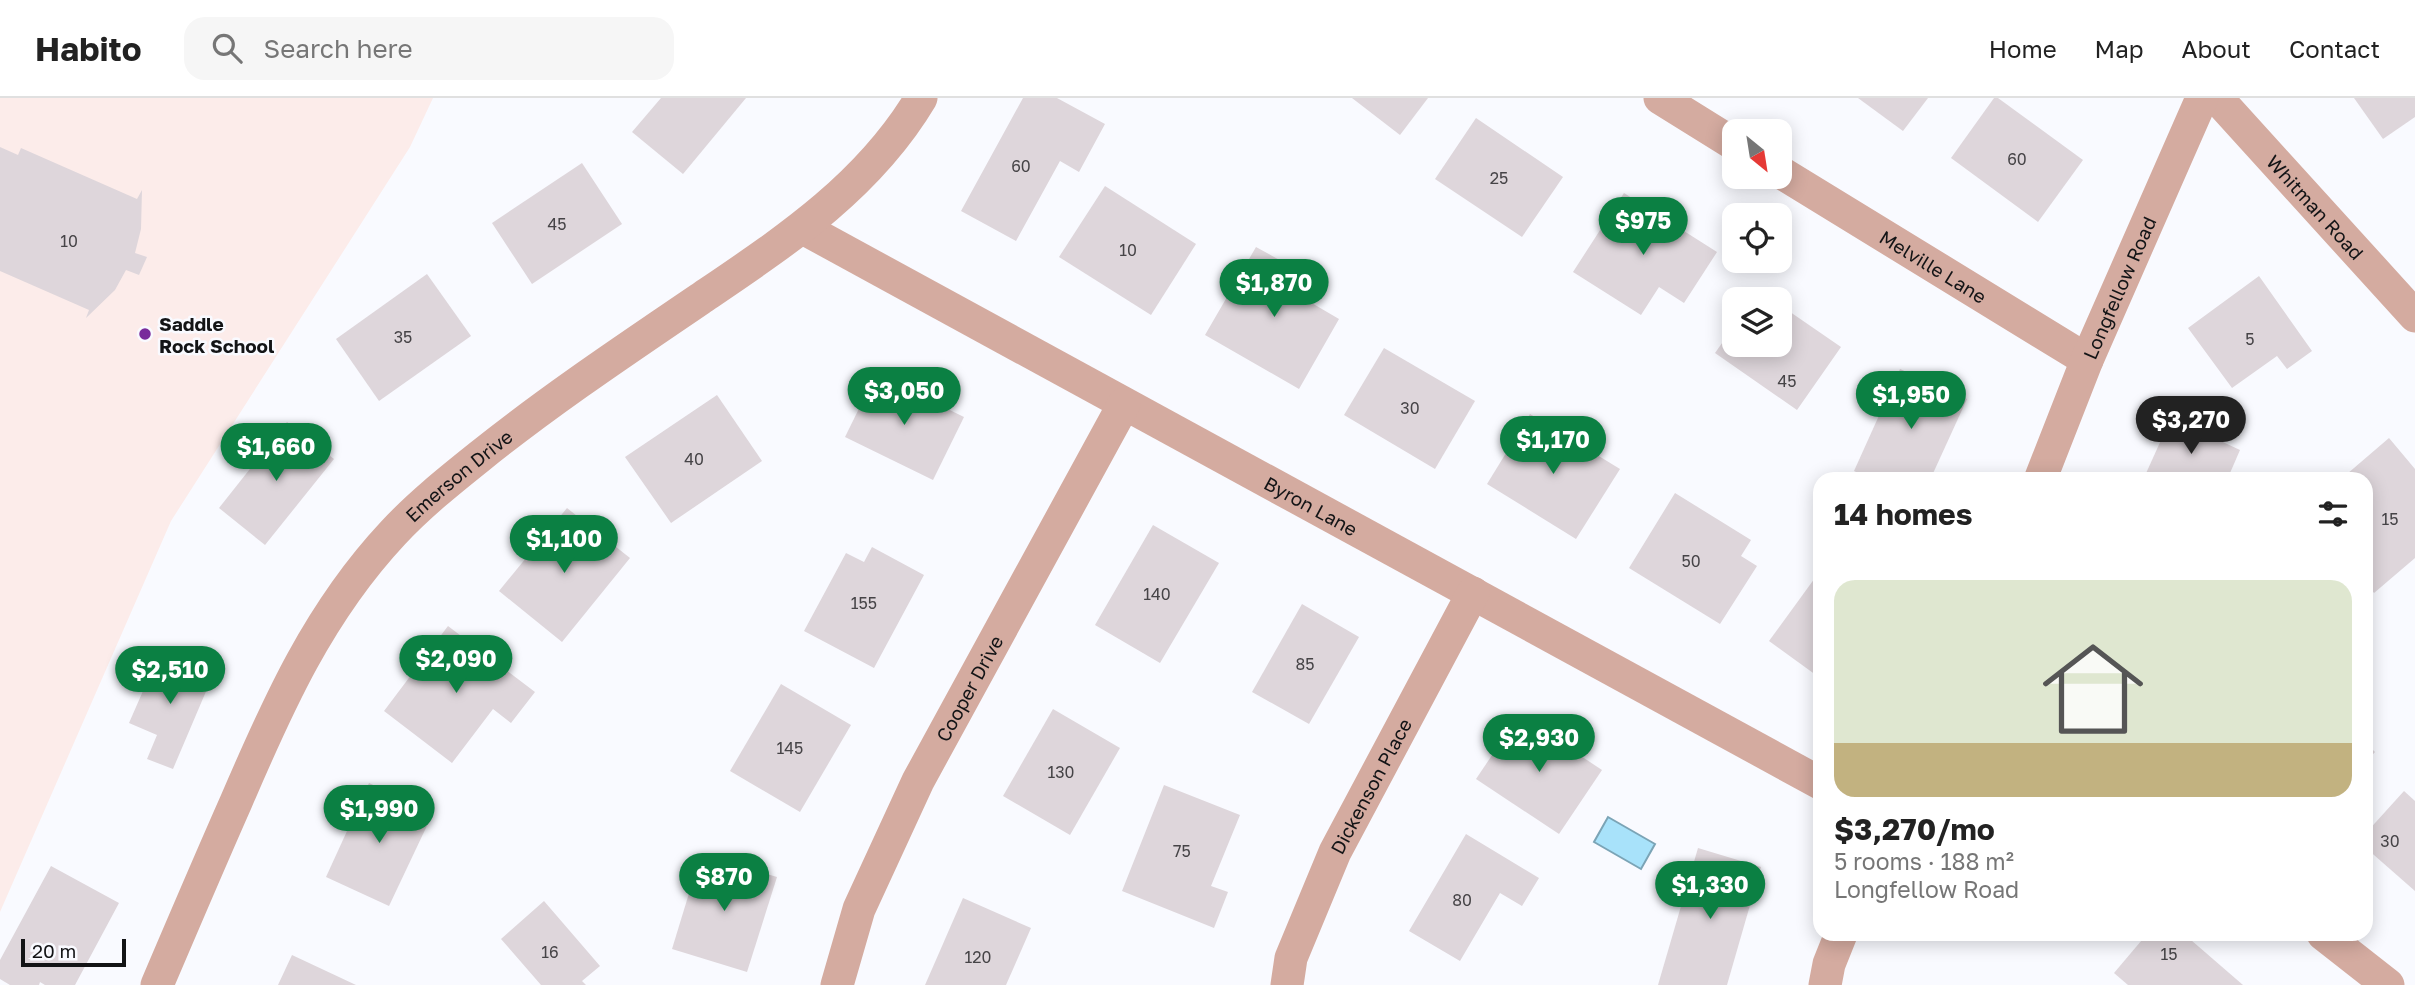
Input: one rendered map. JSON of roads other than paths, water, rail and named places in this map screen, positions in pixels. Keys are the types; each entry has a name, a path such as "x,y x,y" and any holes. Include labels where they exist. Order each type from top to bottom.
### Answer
{"street":[{"name":"Emerson Drive","path":"156,985 274,713 313,639 353,580 394,532 423,504 512,431 588,375 803,228 869,168 904,126 921,98"},
{"path":"1660,98 1722,137"},
{"name":"Longfellow Road","path":"2043,472 2087,360 2202,98"},
{"name":"Whitman Road","path":"2217,98 2415,316"},
{"name":"Melville Lane","path":"1792,179 2087,360"},
{"name":"Byron Lane","path":"803,228 1813,779"},
{"name":"Cooper Drive","path":"837,985 859,909 918,781 1124,404"},
{"name":"Dickenson Place","path":"1287,985 1291,958 1335,852 1473,593"},
{"path":"1825,985 1829,964 1838,941"},
{"path":"2332,941 2389,985"}],"water":[{"path":"1608,817 1655,844 1641,869 1594,842"}],"place":[{"name":"Saddle Rock School","path":"145,334"}]}
